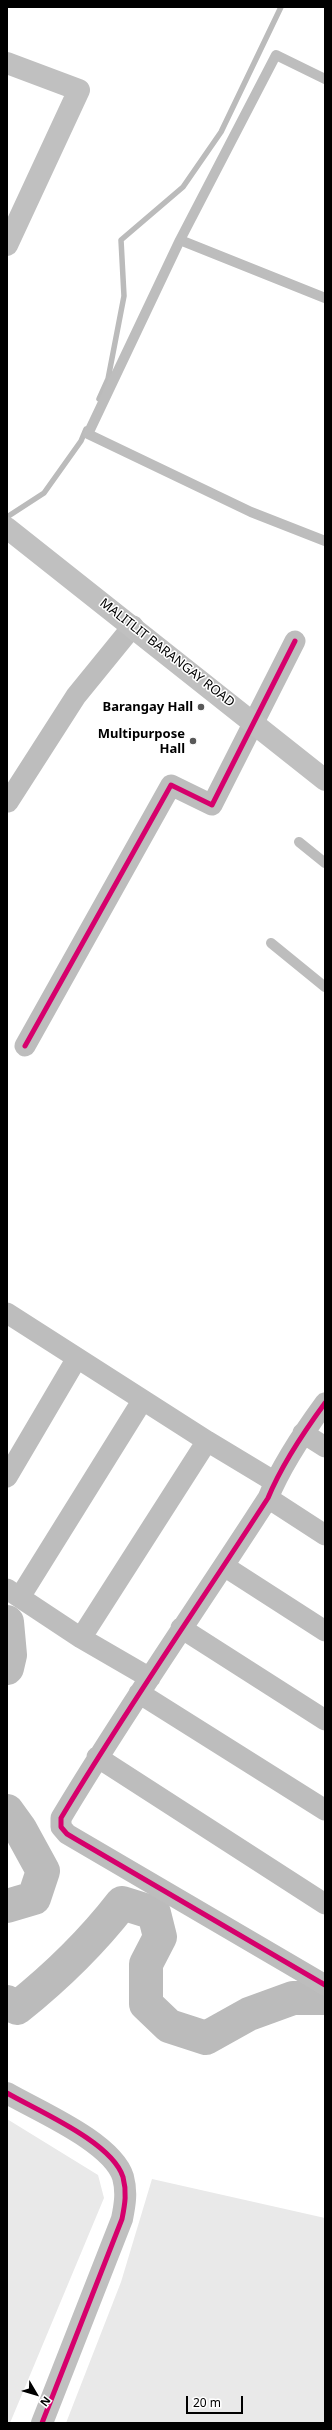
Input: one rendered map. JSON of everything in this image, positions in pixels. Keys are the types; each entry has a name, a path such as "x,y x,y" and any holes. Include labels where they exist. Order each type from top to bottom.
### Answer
{"street":[{"path":"7,63 79,90 7,245"},
{"name":"MALITLIT BARANGAY ROAD","path":"7,528 133,626 325,780"},
{"path":"8,802 76,696 133,626"},
{"path":"25,1046 171,785 212,805 295,641"},
{"path":"9,1319 77,1358 207,1442 271,1490 325,1535"},
{"path":"7,1477 77,1358"},
{"path":"142,1401 14,1593 81,1638 145,1686 325,1810"},
{"path":"325,1403 303,1433 271,1490 224,1566 181,1628 98,1757 61,1818 61,1827 67,1834 325,1985"},
{"path":"303,1433 325,1447"},
{"path":"81,1638 207,1442"},
{"path":"224,1566 325,1631"},
{"path":"181,1628 325,1720"},
{"path":"98,1757 325,1904"},
{"path":"7,2093 98,2144 112,2159 122,2176 126,2196 122,2219 42,2423"}],"lane":[{"path":"325,79 276,55 180,240 88,434 251,512 325,541"},
{"path":"180,240 325,298"},
{"path":"299,842 325,863"},
{"path":"271,943 325,987"}],"shaded area":[{"path":"7,2119 98,2175 104,2198 10,2423 7,2423"},
{"path":"152,2179 325,2218 325,2423 66,2423 121,2282"}],"waterway":[{"path":"99,399 108,379 124,296 121,240 183,187 221,132 281,7"},
{"path":"7,517 44,493 81,441 86,429"},
{"path":"7,1622 10,1655 7,1668"},
{"path":"7,1811 20,1829 43,1871 34,1898 7,1906"},
{"path":"7,2002 17,2008 32,1996 86,1945 122,1903 154,1913 160,1937 146,1964 146,2004 169,2026 206,2038 249,2014 293,1998 325,1998"}],"cycle path":[{"path":"25,1046 171,785 212,805 295,641"},
{"path":"325,1403 294,1449 268,1498 137,1697 61,1818 61,1827 67,1834 325,1985"},
{"path":"7,2093 54,2118 90,2140 105,2152 116,2164 123,2177 125,2188 125,2203 122,2219 42,2423"}],"place":[{"name":"Barangay Hall","path":"201,707"},
{"name":"Multipurpose Hall","path":"193,741"}]}
